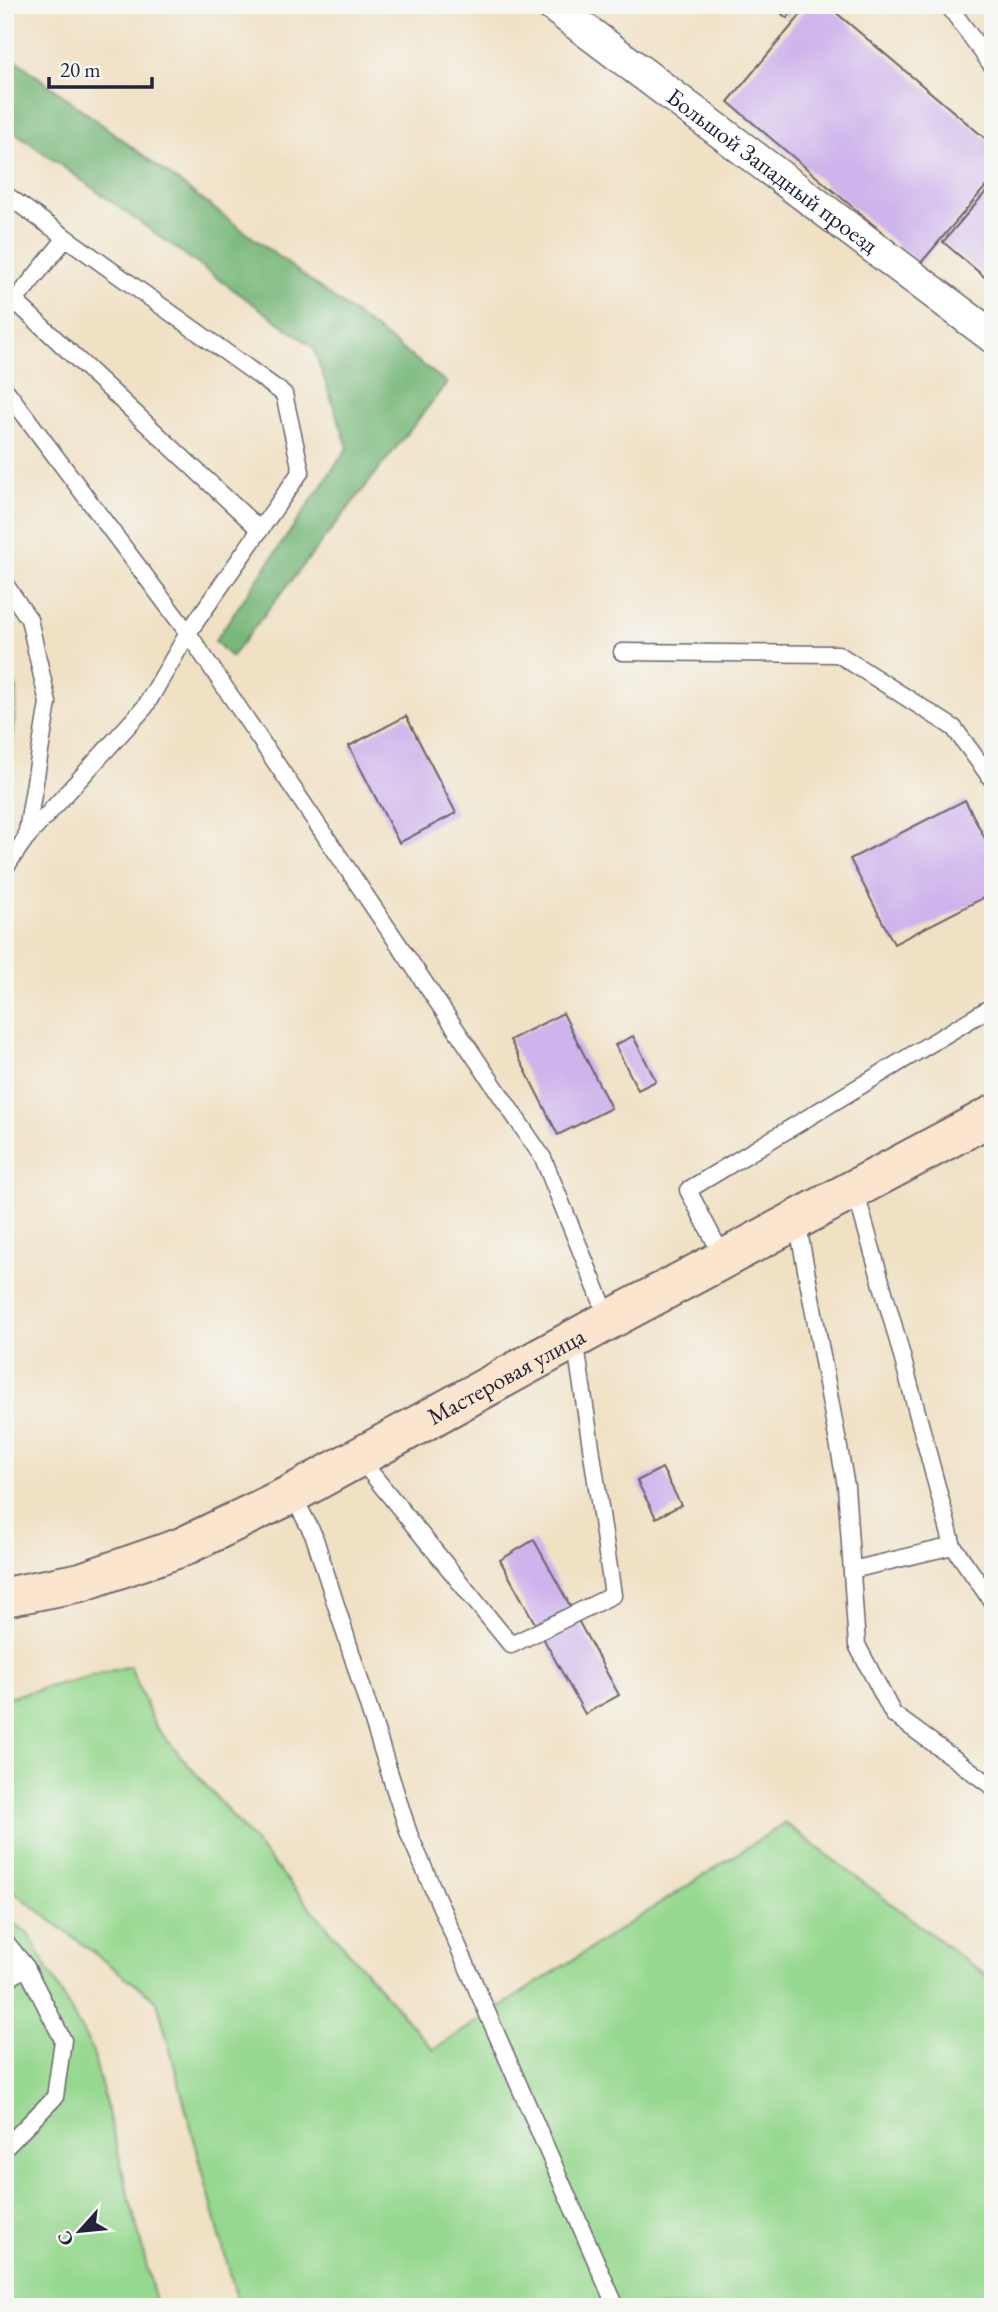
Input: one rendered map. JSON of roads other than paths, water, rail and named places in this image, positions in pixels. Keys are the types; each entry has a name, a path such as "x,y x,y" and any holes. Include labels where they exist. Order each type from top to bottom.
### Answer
{"main road":[{"name":"Мастеровая улица","path":"5,1597 81,1582 182,1547 292,1494 609,1320 993,1115"}],"street":[{"name":"Большой Западный проезд","path":"552,5 993,337"}],"lane":[{"path":"948,5 993,67"},
{"path":"5,194 284,394 301,471 188,633 145,707 26,838 5,868"},
{"path":"66,238 10,307 260,530"},
{"path":"5,389 188,633 543,1158 609,1320"},
{"path":"5,584 29,619 48,703 26,838"},
{"path":"622,652 838,654 954,728 993,781"},
{"path":"724,1259 688,1190 993,1006"},
{"path":"855,1190 897,1334 953,1546 993,1603"},
{"path":"797,1221 846,1486 857,1645 893,1714 993,1787"},
{"path":"359,1458 511,1645 613,1595 575,1339"},
{"path":"292,1494 314,1536 409,1834 616,2307"},
{"path":"852,1570 953,1546"},
{"path":"5,1941 26,1967 63,2040 55,2097 5,2148"},
{"path":"5,1981 26,1967"}]}
